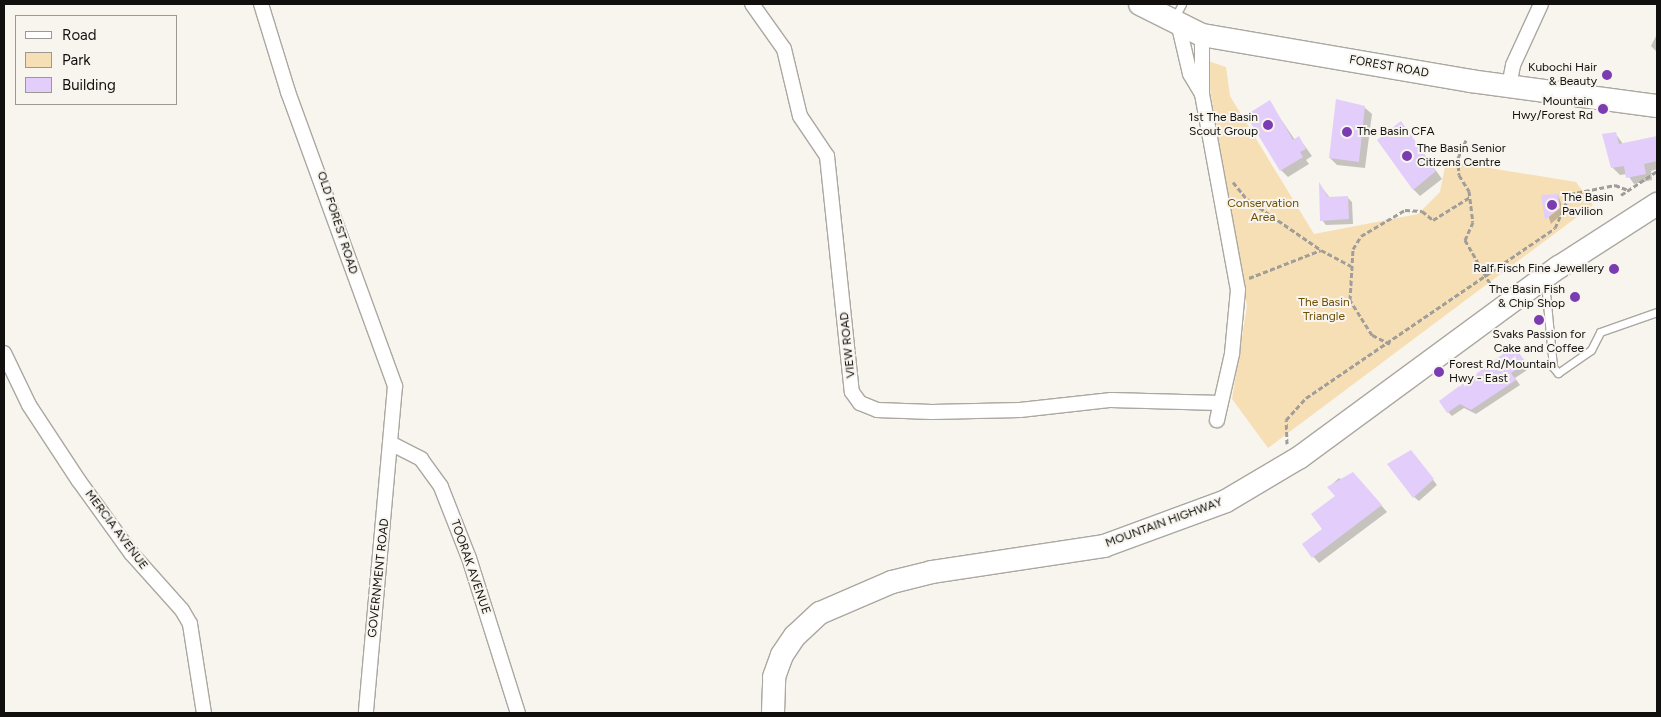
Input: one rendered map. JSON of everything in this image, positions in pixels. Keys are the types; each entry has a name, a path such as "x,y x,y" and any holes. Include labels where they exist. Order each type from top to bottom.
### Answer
{"main road":[{"name":"FOREST ROAD","path":"1140,4 1175,25 1202,35 1653,108"},
{"name":"MOUNTAIN HIGHWAY","path":"1635,216 1657,188"},
{"name":"MOUNTAIN HIGHWAY","path":"773,713 774,677 795,636 820,613 853,597 932,572 1104,546 1193,515 1283,468 1545,278 1635,216 1657,204"}],"street":[{"name":"OLD FOREST ROAD","path":"261,4 356,282 389,363 395,386 392,444"},
{"name":"VIEW ROAD","path":"752,4 784,49 800,116 827,156 852,392 860,403 877,410 932,412 1020,410 1111,400 1220,404"},
{"path":"1510,86 1513,66 1541,4"},
{"path":"1175,25 1190,74 1202,94"},
{"path":"1202,35 1202,94 1236,280 1232,354 1218,420"},
{"name":"MERCIA AVENUE","path":"4,353 29,405 84,488 131,553 182,610 190,624 204,713"},
{"name":"GOVERNMENT ROAD","path":"366,713 392,444"},
{"name":"TOORAK AVENUE","path":"392,444 422,459 441,487 469,558 518,713"}],"lane":[{"path":"1175,25 1182,4"},
{"path":"1545,278 1553,367 1558,374 1591,350 1600,332 1657,312"}],"path":[{"path":"1466,140 1458,158 1459,175 1470,196 1473,222 1465,240 1497,295"},
{"path":"1621,195 1657,171"},
{"path":"1230,179 1247,200 1321,250 1351,266"},
{"path":"1283,468 1286,420 1306,398 1391,344 1555,228 1570,194 1615,185 1628,190"},
{"path":"1391,344 1372,335 1358,316 1350,300 1353,248 1378,226 1405,210 1422,211 1433,220 1470,196"},
{"path":"1236,280 1259,276 1321,250"}],"green space":[{"name":"The Basin Triangle","path":"1205,60 1226,67 1230,96 1314,234 1418,214 1440,192 1446,161 1576,182 1593,205 1268,448 1232,399 1247,306"}],"building":[{"name":"The Basin CFA","path":"1336,99 1365,106 1359,162 1329,158"},
{"name":"1st The Basin Scout Group","path":"1270,100 1293,140 1299,136 1306,149 1300,152 1303,157 1280,171 1246,115"},
{"name":"The Basin Senior Citizens Centre","path":"1401,121 1436,171 1413,190 1377,140"},
{"path":"1616,132 1619,144 1657,136 1657,161 1644,164 1646,174 1626,178 1624,166 1611,168 1602,134"},
{"path":"1319,182 1328,197 1348,196 1349,219 1320,221"},
{"name":"The Basin Pavilion","path":"1558,194 1560,208 1545,220 1541,195"},
{"path":"1514,346 1526,363 1511,373 1516,380 1471,410 1460,404 1447,413 1439,401"},
{"path":"1411,450 1434,479 1413,498 1387,464"},
{"path":"1353,472 1382,505 1312,558 1302,544 1322,529 1311,514 1335,496 1327,487"}],"place":[{"name":"Kubochi Hair & Beauty","path":"1607,75"},
{"name":"Mountain Hwy/Forest Rd","path":"1603,109"},
{"name":"1st The Basin Scout Group","path":"1268,125"},
{"name":"The Basin CFA","path":"1347,132"},
{"name":"The Basin Senior Citizens Centre","path":"1407,156"},
{"name":"The Basin Pavilion","path":"1552,205"},
{"name":"Ralf Fisch Fine Jewellery","path":"1614,269"},
{"name":"The Basin Fish & Chip Shop","path":"1575,297"},
{"name":"Svaks Passion for Cake and Coffee","path":"1539,320"},
{"name":"Forest Rd/Mountain Hwy - East","path":"1439,372"}],"park label":[{"name":"Conservation Area","path":"1263,211"}]}
